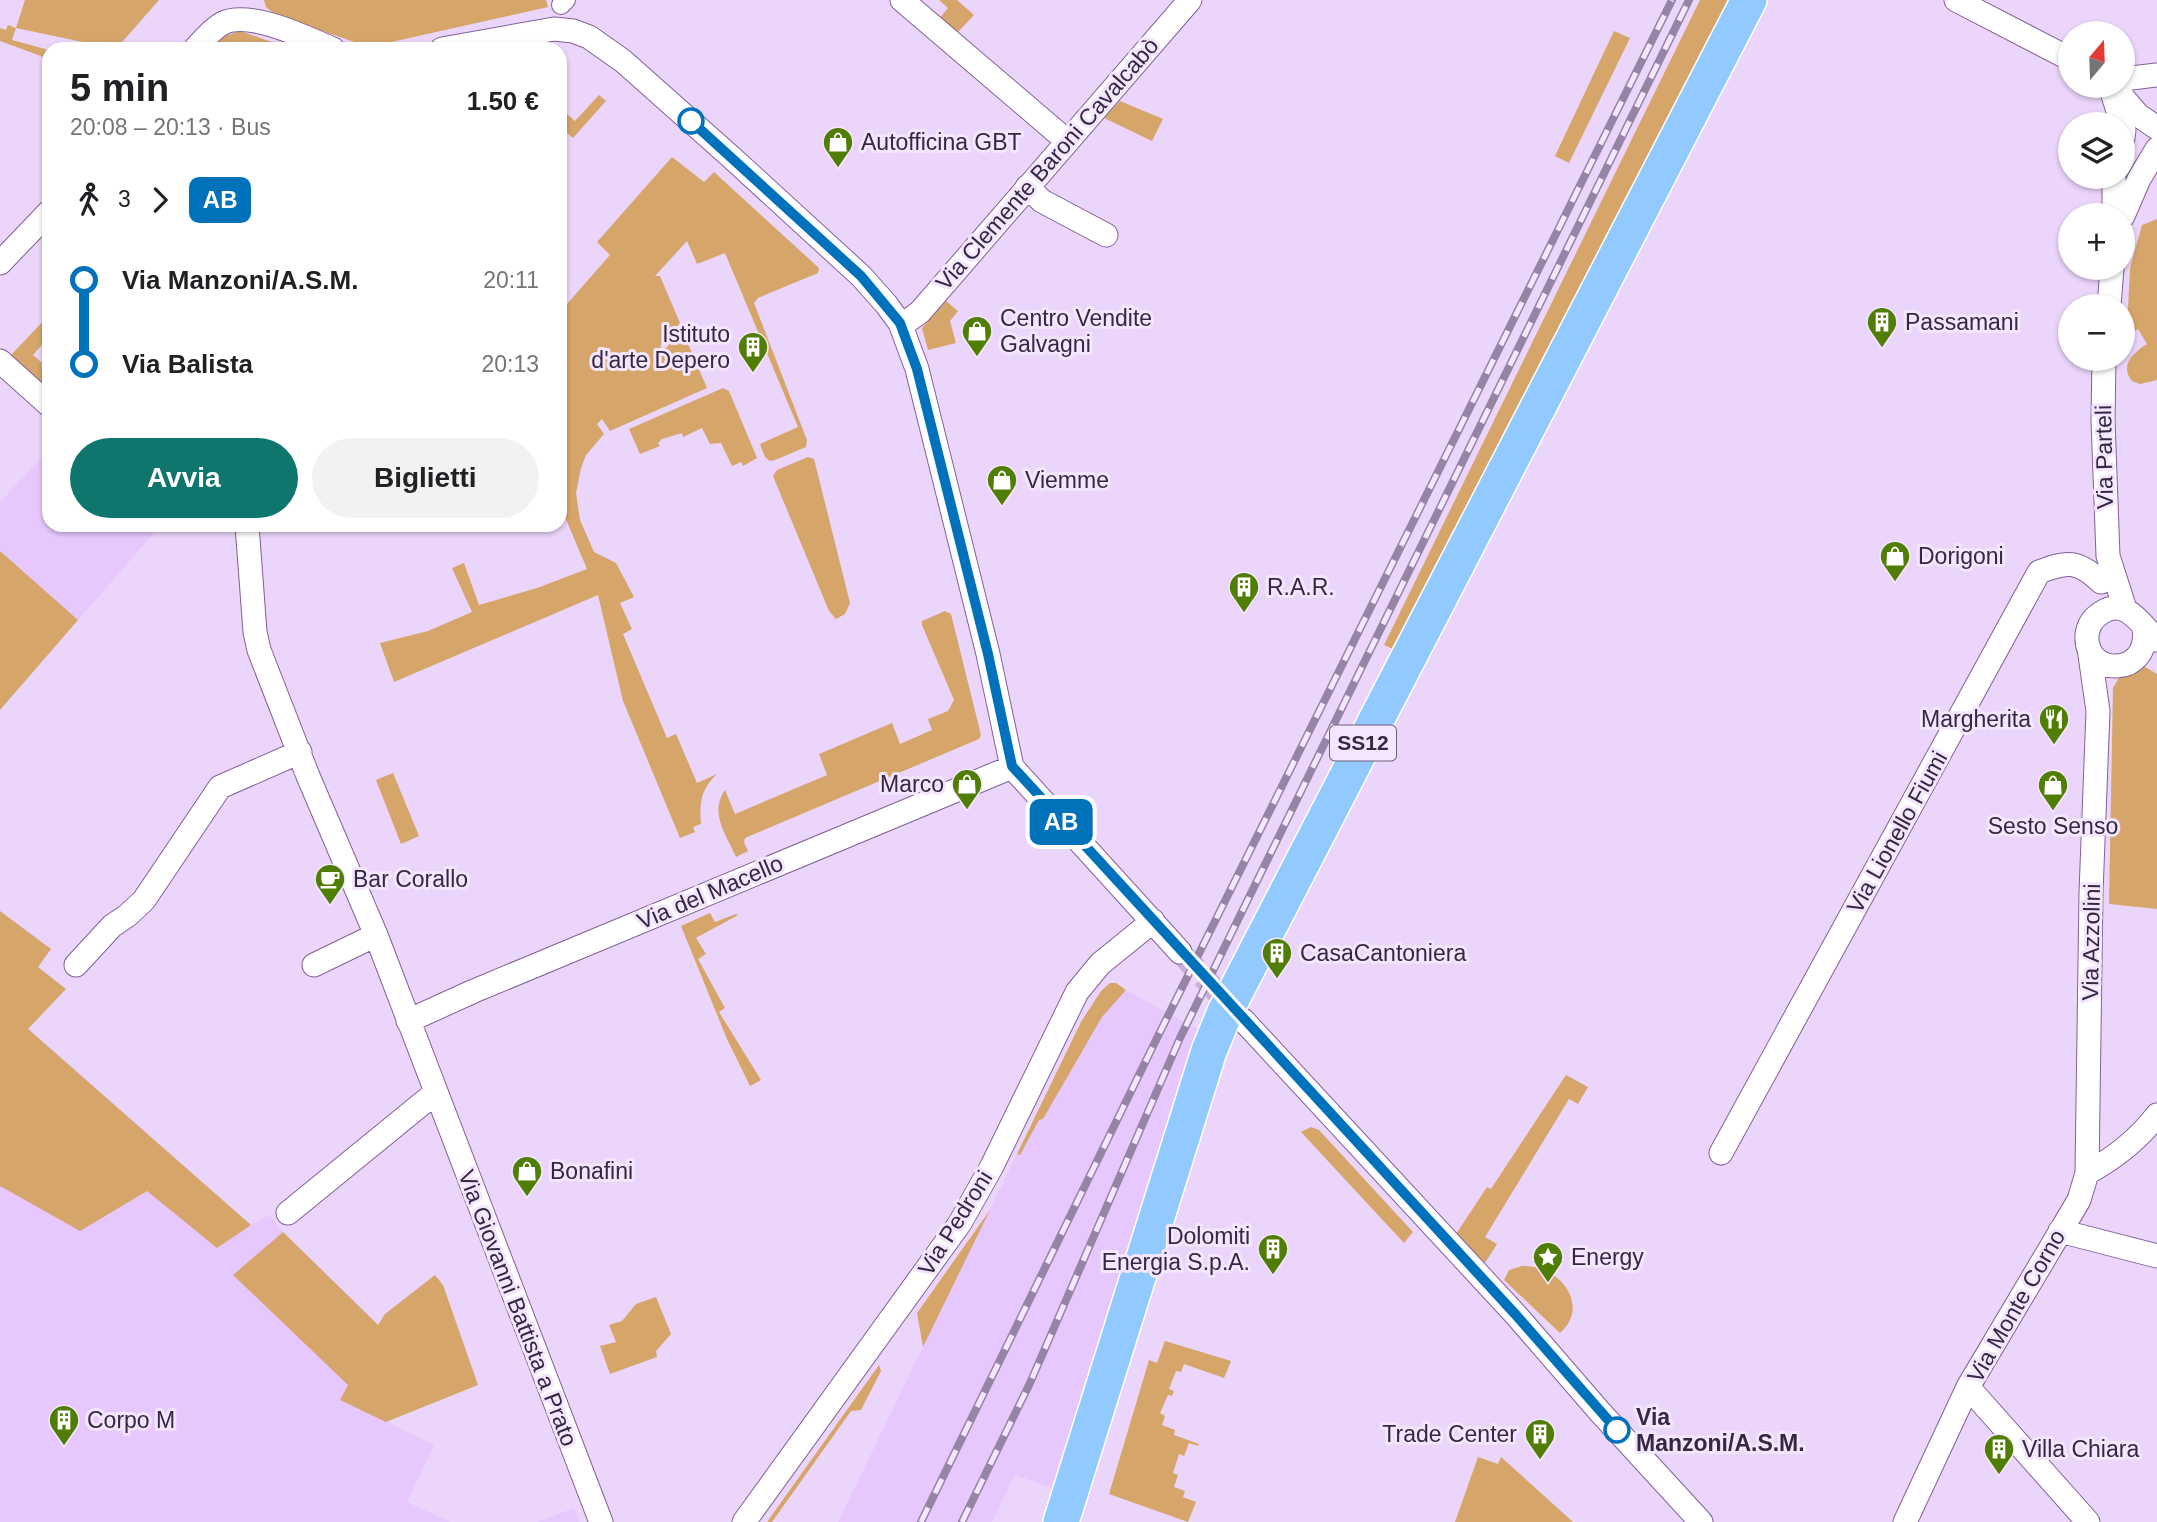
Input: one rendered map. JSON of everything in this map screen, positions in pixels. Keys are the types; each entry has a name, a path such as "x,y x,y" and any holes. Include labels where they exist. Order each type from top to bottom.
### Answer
{"main road":[{"name":"SS12","path":"1061,1522 1209,1051 1225,1012 1749,0"}],"street":[{"path":"902,0 1067,141"},
{"name":"Via Clemente Baroni Cavalcabò","path":"900,323 920,312 1190,0"},
{"path":"1956,0 2058,54"},
{"path":"201,42 242,10 269,25 314,42"},
{"path":"481,42 554,29 573,31 603,45 796,215 861,276 900,323 917,369 988,654 1012,766 1180,952"},
{"path":"2135,78 2157,75"},
{"path":"2123,98 2138,115 2157,128"},
{"path":"2129,203 2157,149"},
{"path":"1027,187 1042,201 1106,235"},
{"path":"0,263 42,219"},
{"path":"0,360 42,399"},
{"name":"Via Parteli","path":"2104,371 2108,556 2125,609 2140,620 2151,634 2146,638 2139,661"},
{"name":"Via Giovanni Battista a Prato","path":"248,532 255,632 259,650 376,935 601,1522"},
{"name":"Via Parteli","path":"2089,648 2087,639 2108,556"},
{"name":"Via Lionello Fiumi","path":"1721,1153 2039,572 2062,563 2088,570 2101,582"},
{"path":"2092,621 2106,610 2125,609"},
{"path":"2089,648 2102,663 2112,666 2139,661"},
{"name":"Via Azzolini","path":"2087,1173 2091,893 2098,711 2089,648"},
{"name":"Via Azzolini","path":"2098,711 2139,661"},
{"path":"76,965 112,926 144,900 220,787 300,752"},
{"name":"Via del Macello","path":"408,1021 1012,766"},
{"name":"Via Pedroni","path":"744,1522 960,1223 992,1166 1077,992 1100,964 1153,920"},
{"path":"314,965 376,935"},
{"path":"1243,1020 1516,1315 1701,1522"},
{"path":"288,1213 435,1093"},
{"path":"2087,1173 2115,1158 2157,1115"},
{"name":"Via Monte Corno","path":"1905,1522 1968,1387 2078,1200 2087,1173"},
{"path":"2060,1231 2157,1256"},
{"path":"1968,1387 2088,1522"}],"shaded area":[{"path":"25,0 159,0 122,42 83,42 16,28"},
{"path":"264,0 546,0 548,7 391,42 354,42 276,15 266,7"},
{"path":"939,0 957,0 974,15 957,33 939,19 948,8"},
{"path":"1700,0 1728,0 1395,650 1384,645"},
{"path":"8,25 16,28 12,40 42,48 42,56 0,41 0,28 6,30"},
{"path":"240,31 272,42 217,42 222,37"},
{"path":"1614,31 1630,38 1569,163 1555,156"},
{"path":"599,95 606,101 573,138 567,133 567,114 575,121"},
{"path":"1120,101 1163,119 1152,141 1104,118"},
{"path":"672,157 704,182 714,172 819,268 818,273 758,298 754,303 807,440 806,447 775,460 770,461 765,457 760,444 798,427 725,253 697,264 687,241 655,276 660,276 680,323 660,346 664,350 682,330 707,388 610,431 602,419 597,424 604,434 586,455 581,468 576,493 580,520 594,552 616,563 634,597 620,603 632,629 623,634 667,738 676,734 697,783 717,774 707,785 702,797 701,824 693,827 695,832 680,838 623,701 598,595 394,682 380,643 428,631 472,612 452,568 464,563 479,605 537,588 587,569 567,522 567,304 610,255 597,242"},
{"path":"2157,219 2157,380 2140,384 2132,381 2127,371 2135,371 2135,353 2147,344 2138,329 2135,331 2135,294 2129,294 2129,280 2135,280 2135,251 2142,225"},
{"path":"946,301 958,311 950,321 956,343 928,350 922,328"},
{"path":"42,322 42,345 33,355 42,363 41,385 10,356"},
{"path":"723,388 729,391 757,458 743,466 741,462 732,466 721,443 710,444 702,428 683,437 682,433 662,439 658,443 660,446 640,454 629,429"},
{"path":"42,457 42,532 155,532 78,620 0,551 0,502"},
{"path":"808,457 814,459 850,603 845,614 836,619 829,611 773,476 777,470"},
{"path":"0,551 78,620 0,710"},
{"path":"945,611 951,614 981,735 979,739 745,838 748,851 736,857 719,815 720,799 725,790 735,814 827,775 819,754 892,723 900,744 932,730 928,719 948,711 954,700 922,621"},
{"path":"2132,665 2145,667 2157,674 2157,909 2109,904 2113,688 2123,671"},
{"path":"393,773 419,836 401,844 376,780"},
{"path":"0,911 51,949 38,967 66,989 28,1029 251,1225 217,1248 147,1191 80,1231 0,1186"},
{"path":"710,913 715,922 738,915 696,938 706,954 698,959 725,1008 719,1012 761,1080 750,1086 727,1039 681,926"},
{"path":"1110,983 1116,983 1126,990 1102,1017 1043,1119 1039,1120 1020,1155 1017,1154 1081,1022 1101,991"},
{"path":"1126,990 1201,1031 1052,1488 1015,1475 992,1522 838,1522 1017,1154 1020,1154 1039,1120 1043,1119 1102,1017"},
{"path":"28,1028 250,1225 270,1215 283,1232 379,1325 340,1400 434,1445 407,1502 450,1522 0,1522 0,1062"},
{"path":"1566,1075 1588,1087 1578,1104 1569,1099 1485,1237 1497,1244 1485,1263 1456,1234 1487,1187 1491,1189"},
{"path":"1311,1127 1319,1130 1413,1232 1404,1243 1301,1132"},
{"path":"990,1210 923,1347 917,1313"},
{"path":"283,1232 378,1325 385,1314 435,1275 443,1285 478,1385 386,1422 340,1400 348,1385 233,1275"},
{"path":"1522,1266 1548,1272 1567,1288 1573,1310 1569,1322 1560,1333 1504,1280 1509,1270"},
{"path":"656,1297 671,1334 656,1351 657,1357 610,1374 600,1346 616,1342 609,1325 622,1321 636,1304"},
{"path":"1165,1341 1231,1361 1224,1378 1184,1364 1181,1372 1176,1371 1169,1389 1174,1391 1172,1396 1168,1395 1160,1413 1165,1416 1162,1425 1175,1430 1174,1435 1199,1444 1189,1443 1184,1456 1179,1454 1173,1473 1178,1475 1174,1487 1185,1491 1183,1497 1196,1502 1188,1522 1109,1494 1149,1360 1157,1363"},
{"path":"879,1365 881,1371 861,1410 851,1411 772,1522 767,1522"},
{"path":"1478,1457 1498,1464 1501,1457 1573,1522 1455,1522"},
{"path":"574,1508 579,1522 538,1522"}],"tunnel":[{"path":"1180,952 1236,1012"}],"railway":[{"path":"921,1522 1158,1036 1672,0"},
{"path":"962,1522 1030,1383 1180,1038 1689,0"}],"bus line":[{"name":"AB","path":"691,121 861,276 900,323 917,369 988,654 1012,766 1516,1315 1617,1430"}],"place":[{"name":"Autofficina GBT","path":"838,169"},
{"name":"Passamani","path":"1882,349"},
{"name":"Centro Vendite Galvagni","path":"977,358"},
{"name":"Istituto d'arte Depero","path":"753,374"},
{"name":"Viemme","path":"1002,507"},
{"name":"Dorigoni","path":"1895,583"},
{"name":"R.A.R.","path":"1244,614"},
{"name":"Margherita","path":"2054,746"},
{"name":"Marco","path":"967,811"},
{"name":"Sesto Senso","path":"2053,812"},
{"name":"Bar Corallo","path":"330,906"},
{"name":"CasaCantoniera","path":"1277,980"},
{"name":"Bonafini","path":"527,1198"},
{"name":"Dolomiti Energia S.p.A.","path":"1273,1276"},
{"name":"Energy","path":"1548,1284"},
{"name":"Via Manzoni/A.S.M.","path":"1617,1430"},
{"name":"Corpo M","path":"64,1447"},
{"name":"Trade Center","path":"1540,1461"},
{"name":"Villa Chiara","path":"1999,1476"}]}
